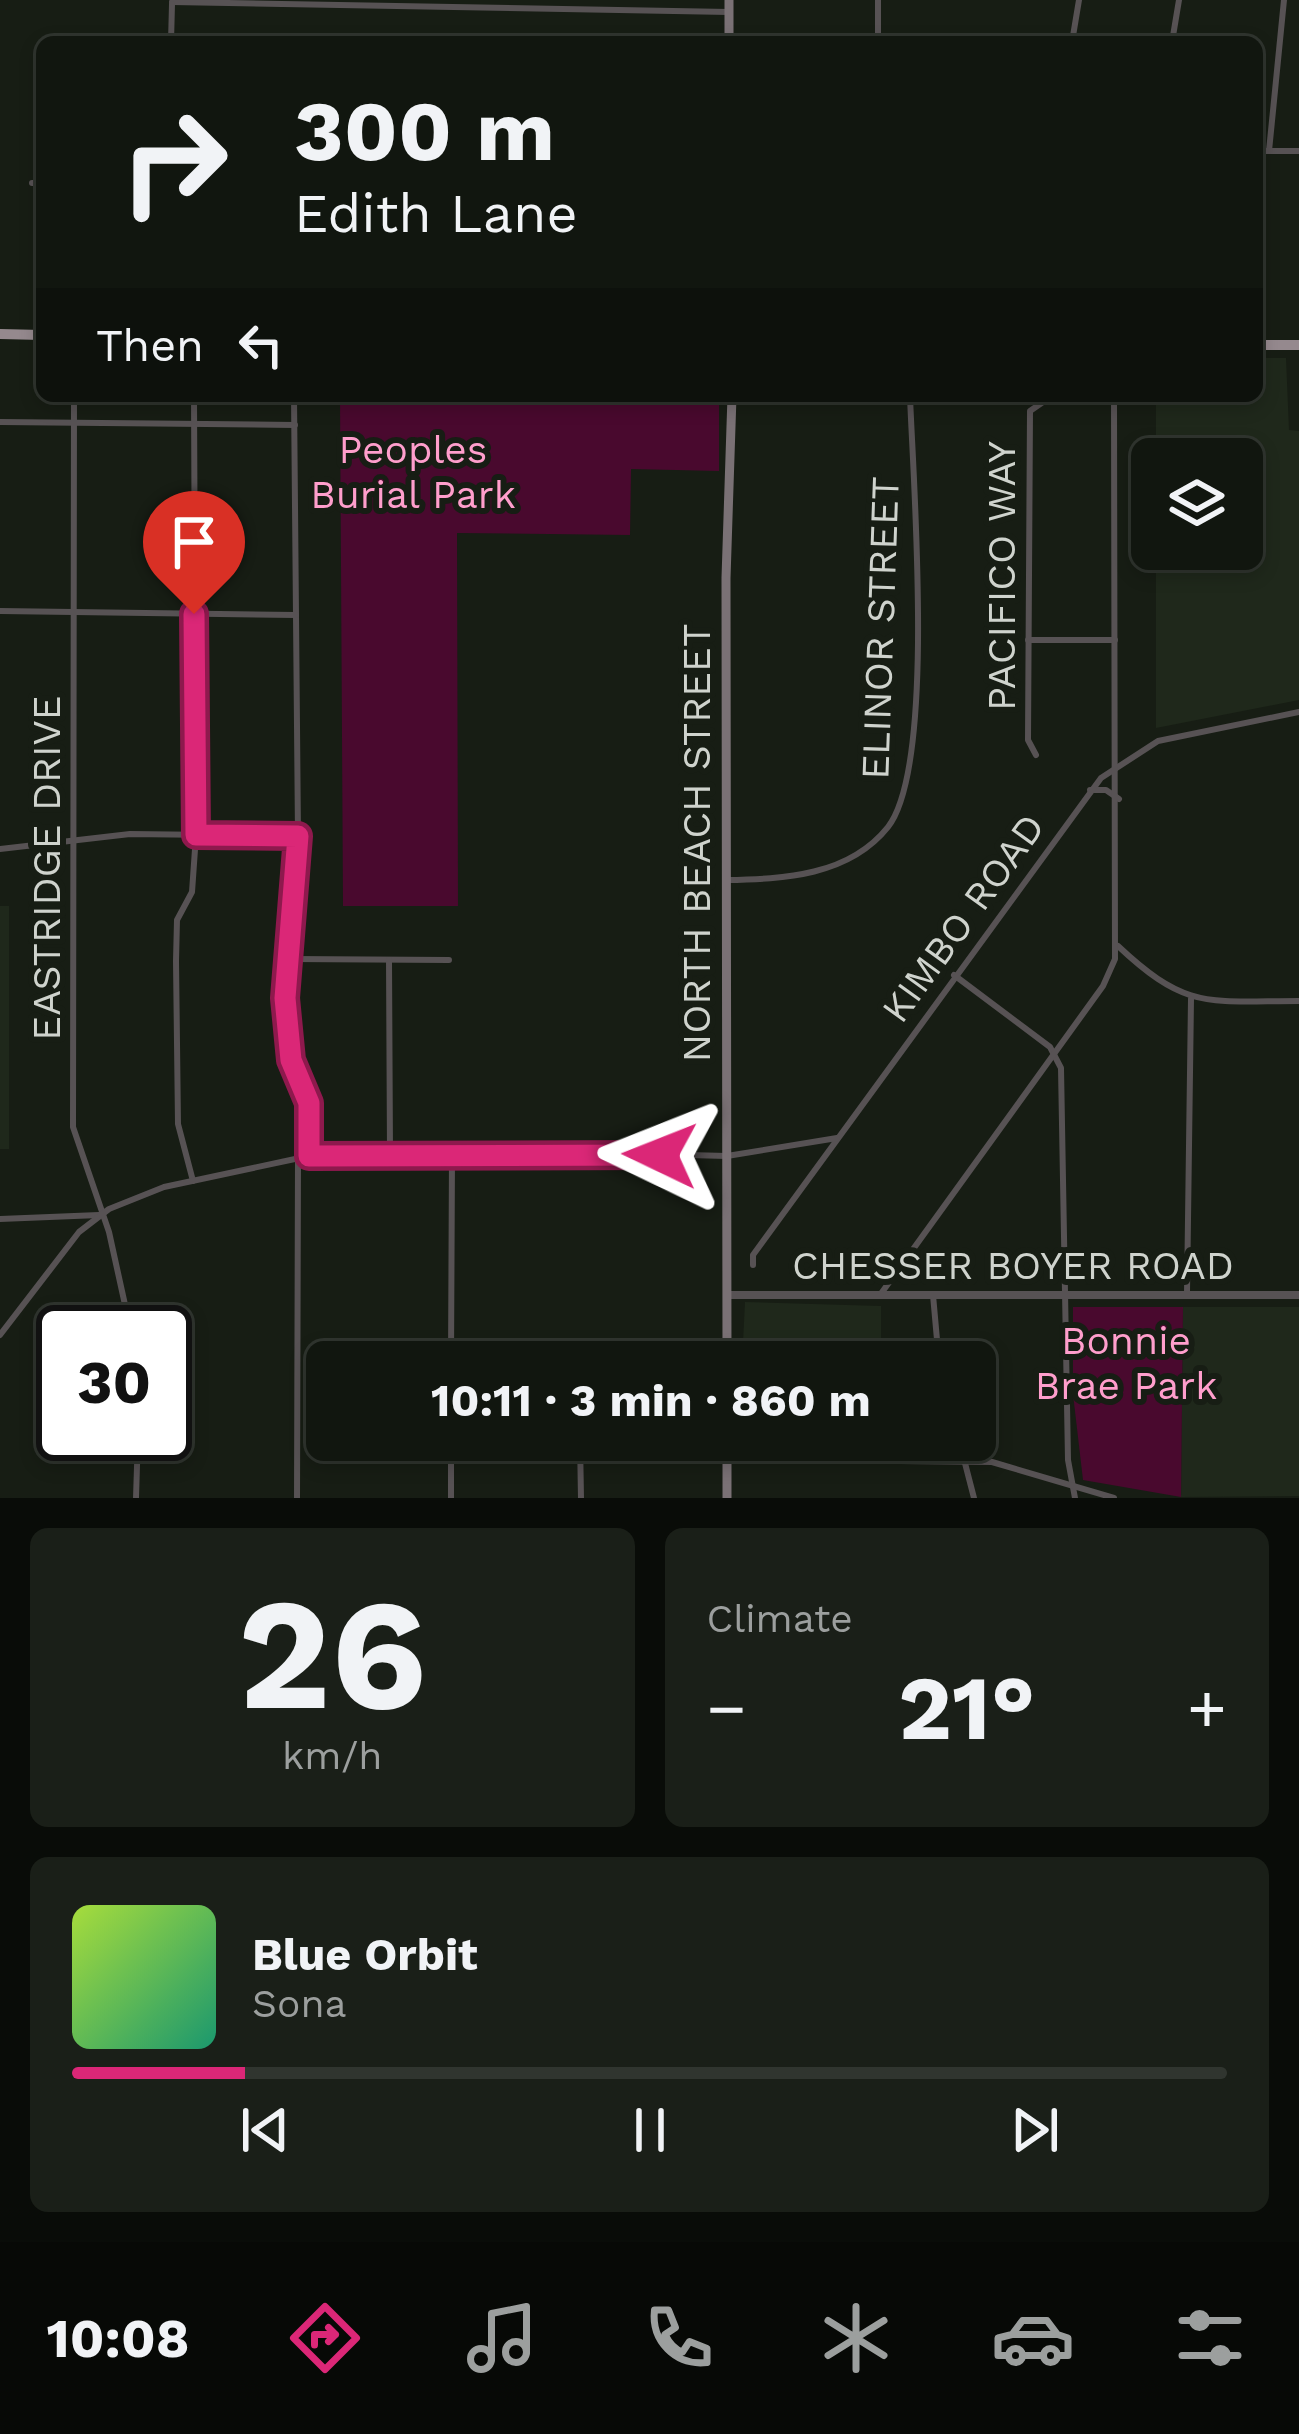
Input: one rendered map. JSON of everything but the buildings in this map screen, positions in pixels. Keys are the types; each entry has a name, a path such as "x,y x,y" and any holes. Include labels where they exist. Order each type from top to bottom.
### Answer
{"main road":[{"path":"0,334 36,335"},
{"path":"1263,345 1299,345"},
{"name":"NORTH BEACH STREET","path":"727,1341 732,402"},
{"path":"727,1461 727,1498"}],"street":[{"path":"878,0 878,36"},
{"path":"1073,36 1079,0"},
{"path":"1173,36 1179,0"},
{"path":"1269,151 1284,0"},
{"path":"171,36 172,1 729,6"},
{"path":"1263,151 1299,152"},
{"name":"EASTRIDGE DRIVE","path":"74,402 73,1126 103,1214 125,1305"},
{"path":"193,1181 178,1124 176,961 177,920 192,892 196,835 194,402"},
{"path":"294,402 298,836 285,998 288,1039 309,1103 309,1156"},
{"name":"ELINOR STREET","path":"726,880 796,876 839,864 887,829 900,806 911,746 916,615 910,402"},
{"name":"PACIFICO WAY","path":"1036,754 1028,740 1030,411 1043,402"},
{"path":"880,1295 1107,980 1118,946 1114,402"},
{"path":"0,422 295,424"},
{"path":"0,611 296,615"},
{"path":"1028,640 1114,640"},
{"name":"KIMBO ROAD","path":"753,1265 753,1255 1090,790 1117,764 1172,736 1299,712"},
{"path":"1090,790 1106,790 1118,799"},
{"path":"0,849 130,834 298,836"},
{"path":"1118,946 1161,985 1191,999 1299,1001"},
{"path":"291,959 448,960"},
{"path":"388,961 390,1153"},
{"path":"954,975 1054,1052 1064,1087 1068,1460 1075,1498"},
{"path":"1187,1293 1191,999"},
{"path":"0,1219 80,1220 193,1181 309,1156 533,1151 727,1156 837,1138"},
{"path":"451,1341 452,1156"},
{"path":"297,1498 298,1159"},
{"path":"0,1334 57,1257 103,1214"},
{"name":"CHESSER BOYER ROAD","path":"727,1295 1299,1295"},
{"path":"933,1295 937,1341"},
{"path":"136,1498 137,1461"},
{"path":"451,1461 451,1498"},
{"path":"580,1461 580,1498"},
{"path":"974,1498 966,1461 1025,1469 1114,1498"}],"shaded area":[{"path":"1263,358 1286,358 1289,430 1299,431 1299,700 1156,728 1156,570 1263,570 1263,438 1156,438 1156,402 1263,402"},
{"path":"0,906 9,906 9,1149 0,1149"},
{"path":"745,1302 881,1306 881,1341 743,1341"},
{"path":"1183,1307 1299,1307 1299,1496 1181,1497"}],"green space":[{"name":"Peoples Burial Park","path":"340,402 719,402 719,471 631,469 630,535 457,533 458,906 343,906"},
{"name":"Bonnie Brae Park","path":"1073,1307 1183,1307 1181,1497 1083,1480 1073,1394"}],"route":[{"path":"194,614 196,835 298,836 285,998 291,1060 309,1103 309,1156 533,1151 660,1155"}]}
